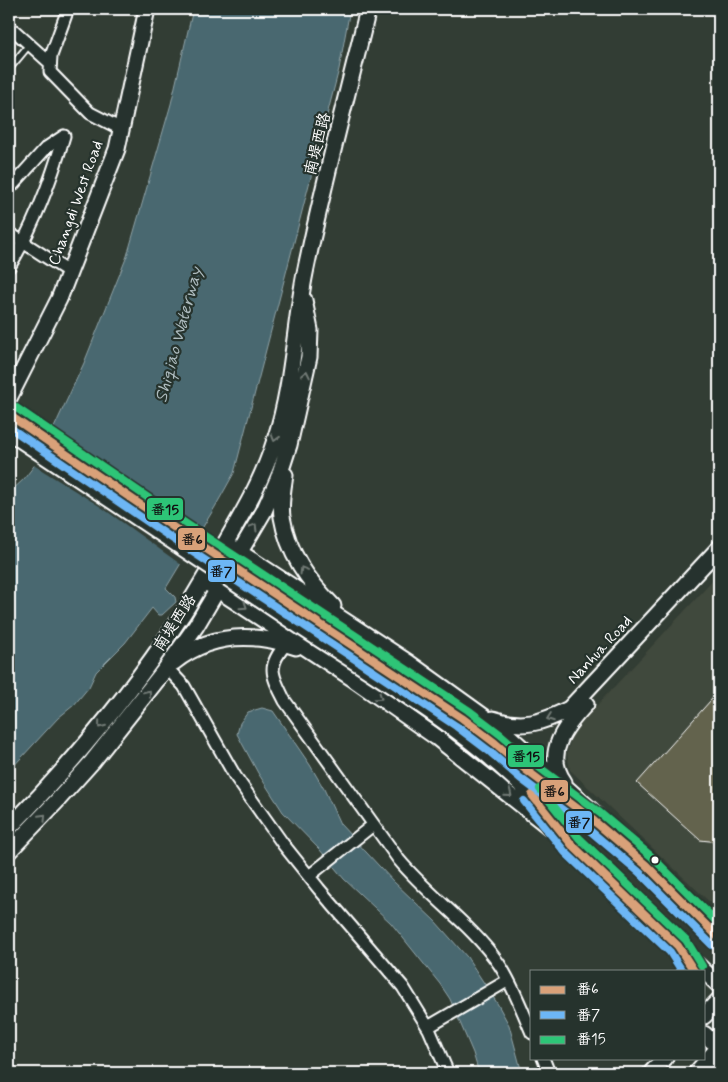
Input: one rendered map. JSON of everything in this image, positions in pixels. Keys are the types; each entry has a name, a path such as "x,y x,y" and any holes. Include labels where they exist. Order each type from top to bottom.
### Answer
{"main road":[{"name":"Changdi West Road","path":"9,396 59,299 117,149 147,9"},
{"name":"南堤西路","path":"9,828 122,700 176,624 249,503 275,440 287,393 308,255 368,9"},
{"name":"南堤西路","path":"9,852 104,748 167,668 196,626 264,511 278,479 288,447 309,357 310,330 302,287"},
{"path":"9,415 179,531 445,706 495,743 521,775 572,846"},
{"path":"9,432 171,542 448,725 486,753 594,821 646,865"},
{"path":"288,447 282,496 282,516 288,541 294,556 307,577 325,598 360,631"},
{"path":"225,543 409,663 501,729 570,791 719,938"},
{"name":"Nanhua Road","path":"482,715 503,723 515,725 540,721 569,709 719,548"},
{"name":"Nanhua Road","path":"570,791 556,769 557,749 560,738 567,726 719,561"},
{"path":"203,580 316,654 436,737 572,846 703,970"},
{"path":"167,668 178,658 194,649 229,637 244,637 286,644 316,654"},
{"path":"698,917 719,924"},
{"path":"678,946 693,970"},
{"path":"706,973 719,986"},
{"path":"706,1014 719,1000"},
{"path":"696,1073 717,1052 706,1037"},
{"path":"651,1073 663,1060"}],"street":[{"path":"68,9 51,56 50,72 90,113 121,129"},
{"path":"9,26 50,63"},
{"path":"9,189 46,148 64,136 54,170 24,243 9,267"},
{"path":"9,233 70,272"},
{"path":"286,644 276,655 273,665 273,672 285,701 373,825 415,880 453,912 499,965 530,1029"},
{"path":"167,668 184,686 235,776 282,844 403,987 428,1027 448,1073"},
{"path":"308,876 373,825"},
{"path":"428,1027 508,981"},
{"path":"544,1060 549,1073"}],"lane":[{"path":"9,69 29,44"}],"shaded area":[{"path":"719,574 719,911 570,770 567,753 573,731"}],"water":[{"name":"Shiqiao Waterway","path":"193,9 350,9 339,69 234,473 166,588 175,597 176,602 162,615 158,615 152,608 125,643 96,672 89,687 74,705 58,718 9,771 9,493 24,479 40,458 84,363 127,256 171,104"},
{"path":"262,708 273,711 310,765 324,789 340,824 393,881 435,921 467,957 509,1025 522,1073 479,1073 473,1053 450,999 440,984 391,923 344,879 320,850 283,812 258,773 237,734 240,723 248,712"}],"pier":[{"path":"37,457 199,540 183,566 101,507 32,464"}],"building":[{"path":"719,691 719,842 700,840 637,783"}],"transit line":[{"name":"番15","path":"15,407 185,523 468,710 532,762 600,813 652,857 719,924"},
{"name":"番6","path":"9,415 179,531 462,718 526,770 594,821 646,865 719,938"},
{"name":"番7","path":"9,427 173,539 456,726 520,778 588,829 639,872 712,945"},
{"name":"番15","path":"540,789 579,838 686,940 702,966"},
{"name":"番6","path":"532,795 572,845 678,946 693,970"},
{"name":"番7","path":"524,801 565,852 670,952 681,970"}]}
